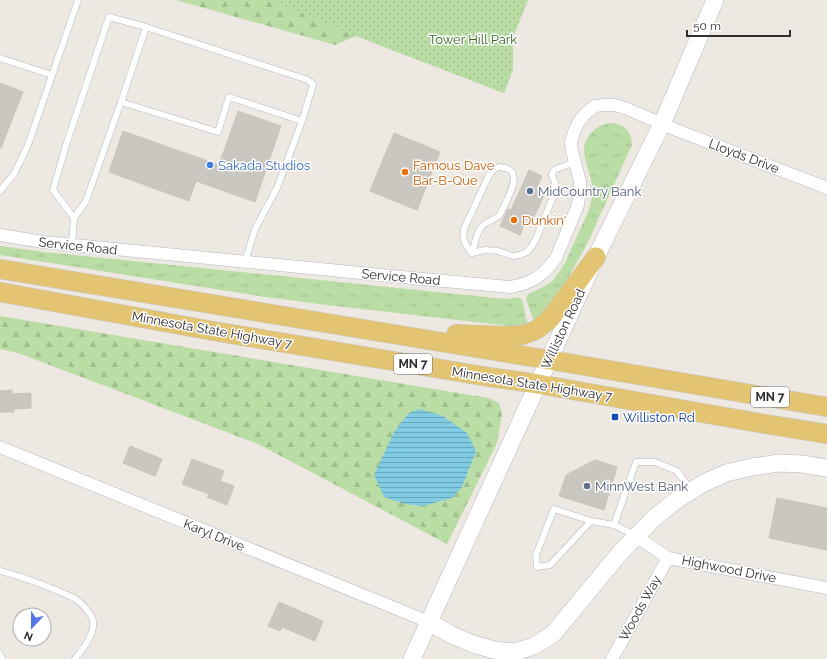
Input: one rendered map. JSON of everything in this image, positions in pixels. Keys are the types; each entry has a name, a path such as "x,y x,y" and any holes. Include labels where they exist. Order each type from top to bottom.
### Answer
{"main road":[{"name":"Williston Road","path":"412,659 596,257 662,124 715,0"},
{"path":"386,333 506,336 522,335 536,330 550,319 596,257"},
{"name":"Minnesota State Highway 7","path":"0,269 827,407"},
{"name":"Minnesota State Highway 7","path":"0,292 213,331 538,384 827,434"},
{"path":"429,622 452,635 473,644 494,650 515,652 534,646 553,634 620,553 654,518 678,499 704,483 726,473 779,463 802,464 827,468"}],"street":[{"name":"Service Road","path":"0,235 37,242 462,283 510,287 521,286 535,279 551,266 556,258 578,205 580,181 571,142 578,122 595,106 614,105 625,108 662,124"},
{"name":"Lloyds Drive","path":"662,124 827,188"},
{"name":"Karyl Drive","path":"0,447 429,622"},
{"name":"Highwood Drive","path":"636,536 668,558 827,588"},
{"name":"Woods Way","path":"612,659 668,558"}],"lane":[{"path":"0,191 14,174 28,145 78,0"},
{"path":"74,218 53,190 67,142 109,17 146,27 308,80 313,84 302,121 277,188 255,229 245,262"},
{"path":"72,245 74,218 86,201 146,27"},
{"path":"0,58 52,75"},
{"path":"121,102 218,132 229,97 302,121"},
{"path":"472,253 485,250 498,251 513,256 527,252 536,238 553,197 555,183 552,175 554,170 575,162"},
{"path":"500,167 506,168 512,172 514,184 500,215 481,226 472,253 465,244 463,237 464,229 489,174 494,169 500,167"},
{"path":"614,526 636,462 655,462 677,471 692,491"},
{"path":"591,521 550,565 537,567 536,555 554,509 591,521 614,526 636,536"},
{"path":"0,571 57,590 77,600 86,609 93,620 92,634 75,659"},
{"path":"0,654 2,659"}],"green space":[{"name":"Tower Hill Park","path":"176,0 528,0 513,37 513,69 504,93 356,36 335,45"},
{"name":"Tower Hill Park","path":"270,0 528,0 513,37 513,69 504,93 356,36"},
{"path":"612,123 624,127 629,132 632,145 587,244 551,309 535,322 526,299 528,294 548,284 558,274 567,258 590,206 592,185 584,152 586,141 596,128"},
{"path":"0,246 44,252 506,299 519,297 522,300 527,322 526,325 510,326 265,297 0,255"},
{"path":"0,316 488,398 499,403 502,414 497,443 447,544 258,444 18,353 0,349"}],"water":[{"path":"419,409 443,416 467,433 476,451 462,487 452,498 423,506 405,504 384,497 374,475 394,432 409,413"}],"building":[{"path":"0,83 23,92 1,148 0,148"},
{"path":"238,111 281,126 255,202 196,181 189,201 109,172 123,131 219,165"},
{"name":"Famous Dave Bar-B-Que","path":"394,133 440,152 417,210 370,191"},
{"name":"MidCountry Bank","path":"529,170 542,176 536,189 545,193 534,217 529,214 520,235 500,226 508,209 511,210"},
{"path":"12,390 12,394 31,393 31,408 14,409 14,412 0,412 0,391"},
{"path":"130,446 162,459 155,476 123,463"},
{"path":"192,459 224,471 220,481 234,486 227,505 207,497 209,494 182,484"},
{"name":"MinnWest Bank","path":"595,460 617,467 604,510 559,496 566,475"},
{"path":"777,498 827,508 827,550 769,538"},
{"path":"279,602 323,621 315,641 282,627 280,631 268,626"}],"place":[{"name":"Sakada Studios","path":"210,165"},
{"name":"Famous Dave Bar-B-Que","path":"405,172"},
{"name":"MidCountry Bank","path":"530,191"},
{"name":"Dunkin'","path":"514,220"},
{"name":"Williston Rd","path":"615,417"},
{"name":"MinnWest Bank","path":"587,486"}]}
